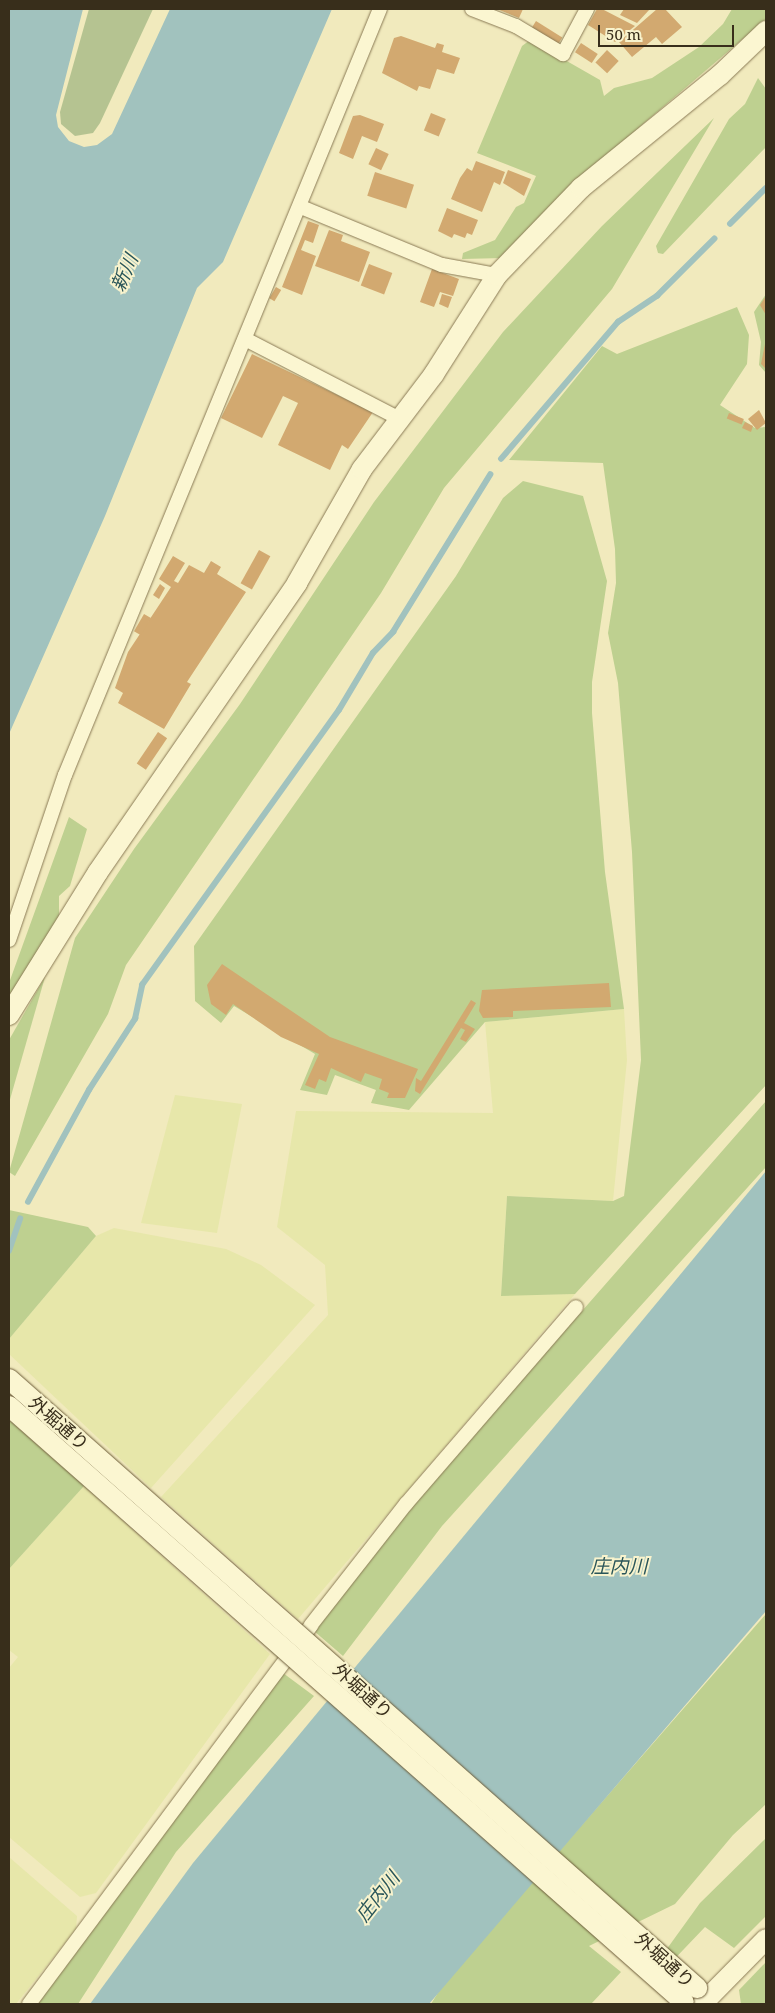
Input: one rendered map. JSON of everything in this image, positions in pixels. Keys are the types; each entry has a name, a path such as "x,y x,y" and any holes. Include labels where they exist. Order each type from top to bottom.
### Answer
{"main road":[{"path":"9,1015 98,872 297,583 362,469 398,418 434,374 497,275 581,188 720,75 766,31"},
{"name":"外堀通り","path":"9,1379 699,2000"},
{"name":"外堀通り","path":"9,1406 699,2000"},
{"path":"699,2000 766,1939"}],"street":[{"path":"9,940 65,774 301,208 380,9"},
{"path":"472,9 516,26 563,54 587,9"},
{"path":"301,208 399,250 450,260 497,275"},
{"path":"245,339 398,418"},
{"path":"29,2004 370,1549 576,1307"}],"green space":[{"path":"89,9 153,9 100,123 93,133 75,136 61,124 60,112"},
{"path":"732,9 766,9 766,19 643,124 503,258 462,259 463,253 495,240 516,207 524,203 536,176 477,153 522,46 530,40 600,80 604,96 614,88 652,78 699,47 723,24"},
{"path":"758,78 766,89 766,147 663,254 658,253 656,246 729,119 745,104"},
{"path":"714,118 612,289 444,488 381,593 126,965 108,1014 15,1176 9,1172 75,938 134,849 240,704 374,502 503,332 602,226"},
{"path":"766,294 766,373 759,365 761,342 754,312"},
{"path":"737,307 749,335 747,364 720,405 755,428 766,427 766,1085 575,1294 501,1296 507,1196 613,1201 624,1196 641,1060 632,852 618,683 608,633 616,583 615,549 603,463 509,460 602,346 617,354"},
{"path":"523,481 583,496 607,581 592,682 592,713 605,872 624,1009 485,1022 409,1110 371,1103 376,1090 335,1075 327,1095 300,1090 315,1054 234,1006 221,1023 195,1001 194,946 456,576 503,498"},
{"path":"69,817 87,829 70,886 59,896 59,921 9,997 9,983"},
{"path":"45,977 9,1103 9,1040"},
{"path":"624,1009 627,1060 613,1201 507,1196 501,1295 575,1294 298,1619 161,1497 328,1315 325,1265 277,1227 296,1111 493,1113 485,1022"},
{"path":"175,1095 242,1104 217,1233 141,1223"},
{"path":"766,1101 766,1167 442,1526 343,1656 314,1631 412,1505"},
{"path":"9,1210 88,1227 96,1236 9,1339"},
{"path":"114,1228 226,1249 261,1265 315,1305 151,1488 9,1354 9,1339 96,1236"},
{"path":"9,1420 84,1486 9,1569"},
{"path":"84,1486 270,1654 96,1893 80,1897 9,1837 9,1668 18,1657 9,1650 9,1569"},
{"path":"766,1614 766,1804 733,1835 675,1904 589,1946 621,1972 591,2004 431,2004 444,1983"},
{"path":"283,1673 314,1696 176,1852 78,2004 36,2004"},
{"path":"766,1838 766,1916 734,1948 705,1927 663,1971 656,1964 700,1903"},
{"path":"9,1857 77,1916 76,1929 16,2004 9,2004"},
{"path":"766,1962 766,2004 741,2004 739,1990"}],"water":[{"name":"新川","path":"9,9 83,9 56,115 58,127 69,141 84,147 97,145 112,134 170,9 332,9 223,262 197,288 105,516 9,734"},
{"name":"庄内川","path":"766,1171 766,1611 429,2004 90,2004 193,1863"}],"building":[{"path":"497,9 523,9 519,18"},
{"path":"597,9 602,9 635,26 615,42 588,25"},
{"path":"624,9 650,9 637,23 620,15"},
{"path":"657,9 665,9 682,27 662,44 656,37 632,57 619,42"},
{"path":"536,21 562,37 558,44 532,28"},
{"path":"401,36 435,48 437,43 444,45 442,52 460,58 454,74 437,69 430,89 419,86 417,91 382,73 394,38"},
{"path":"581,43 598,54 592,63 575,52"},
{"path":"607,50 619,61 607,73 595,62"},
{"path":"431,113 446,119 439,137 424,131"},
{"path":"360,115 384,124 377,142 362,136 353,159 339,153 353,116"},
{"path":"376,148 389,154 381,170 368,164"},
{"path":"476,161 505,172 500,185 494,182 482,212 451,199 460,178 467,168 472,171"},
{"path":"508,170 531,179 524,196 503,183"},
{"path":"375,172 414,185 406,208 367,196"},
{"path":"447,208 478,220 472,235 467,233 465,238 454,234 452,238 438,231"},
{"path":"308,221 319,225 313,243 305,240 301,250 316,256 302,295 282,287"},
{"path":"329,230 343,235 341,241 370,252 359,282 315,266"},
{"path":"369,264 392,273 384,294 361,285"},
{"path":"432,269 459,279 453,296 440,292 434,307 420,302"},
{"path":"276,287 281,290 274,301 269,298"},
{"path":"442,294 452,297 448,308 439,304"},
{"path":"766,296 766,315 760,305"},
{"path":"766,344 766,369 761,364"},
{"path":"252,354 373,412 348,449 342,445 330,470 278,445 298,403 283,396 262,438 221,418"},
{"path":"759,410 766,423 757,430 748,419"},
{"path":"729,413 744,419 742,425 727,419"},
{"path":"745,422 753,426 751,432 742,428"},
{"path":"259,550 270,556 252,590 241,583"},
{"path":"173,556 185,563 174,581 178,583 189,565 204,573 211,561 221,567 217,574 246,592 187,682 191,684 164,729 118,703 123,693 115,688 128,652 171,587 159,579"},
{"path":"160,584 165,588 159,599 153,595"},
{"path":"144,614 151,618 141,635 134,631"},
{"path":"158,732 167,738 146,770 137,764"},
{"path":"222,964 330,1037 418,1069 405,1098 387,1098 389,1093 379,1089 382,1079 365,1073 361,1082 331,1068 326,1082 319,1079 315,1089 305,1085 319,1054 281,1037 233,1004 226,1015 211,1004 207,985"},
{"path":"609,983 611,1007 513,1011 513,1017 483,1018 479,1011 482,990"},
{"path":"471,1000 476,1003 464,1023 475,1029 466,1042 460,1039 465,1030 461,1028 420,1094 415,1091 416,1078 421,1081"}],"waterway":[{"path":"730,224 766,188"},
{"path":"501,459 618,322 657,296 714,239"},
{"path":"28,1202 89,1090 135,1019 142,985 339,710 373,653 393,632 490,475"},
{"path":"9,1251 20,1219"}]}
